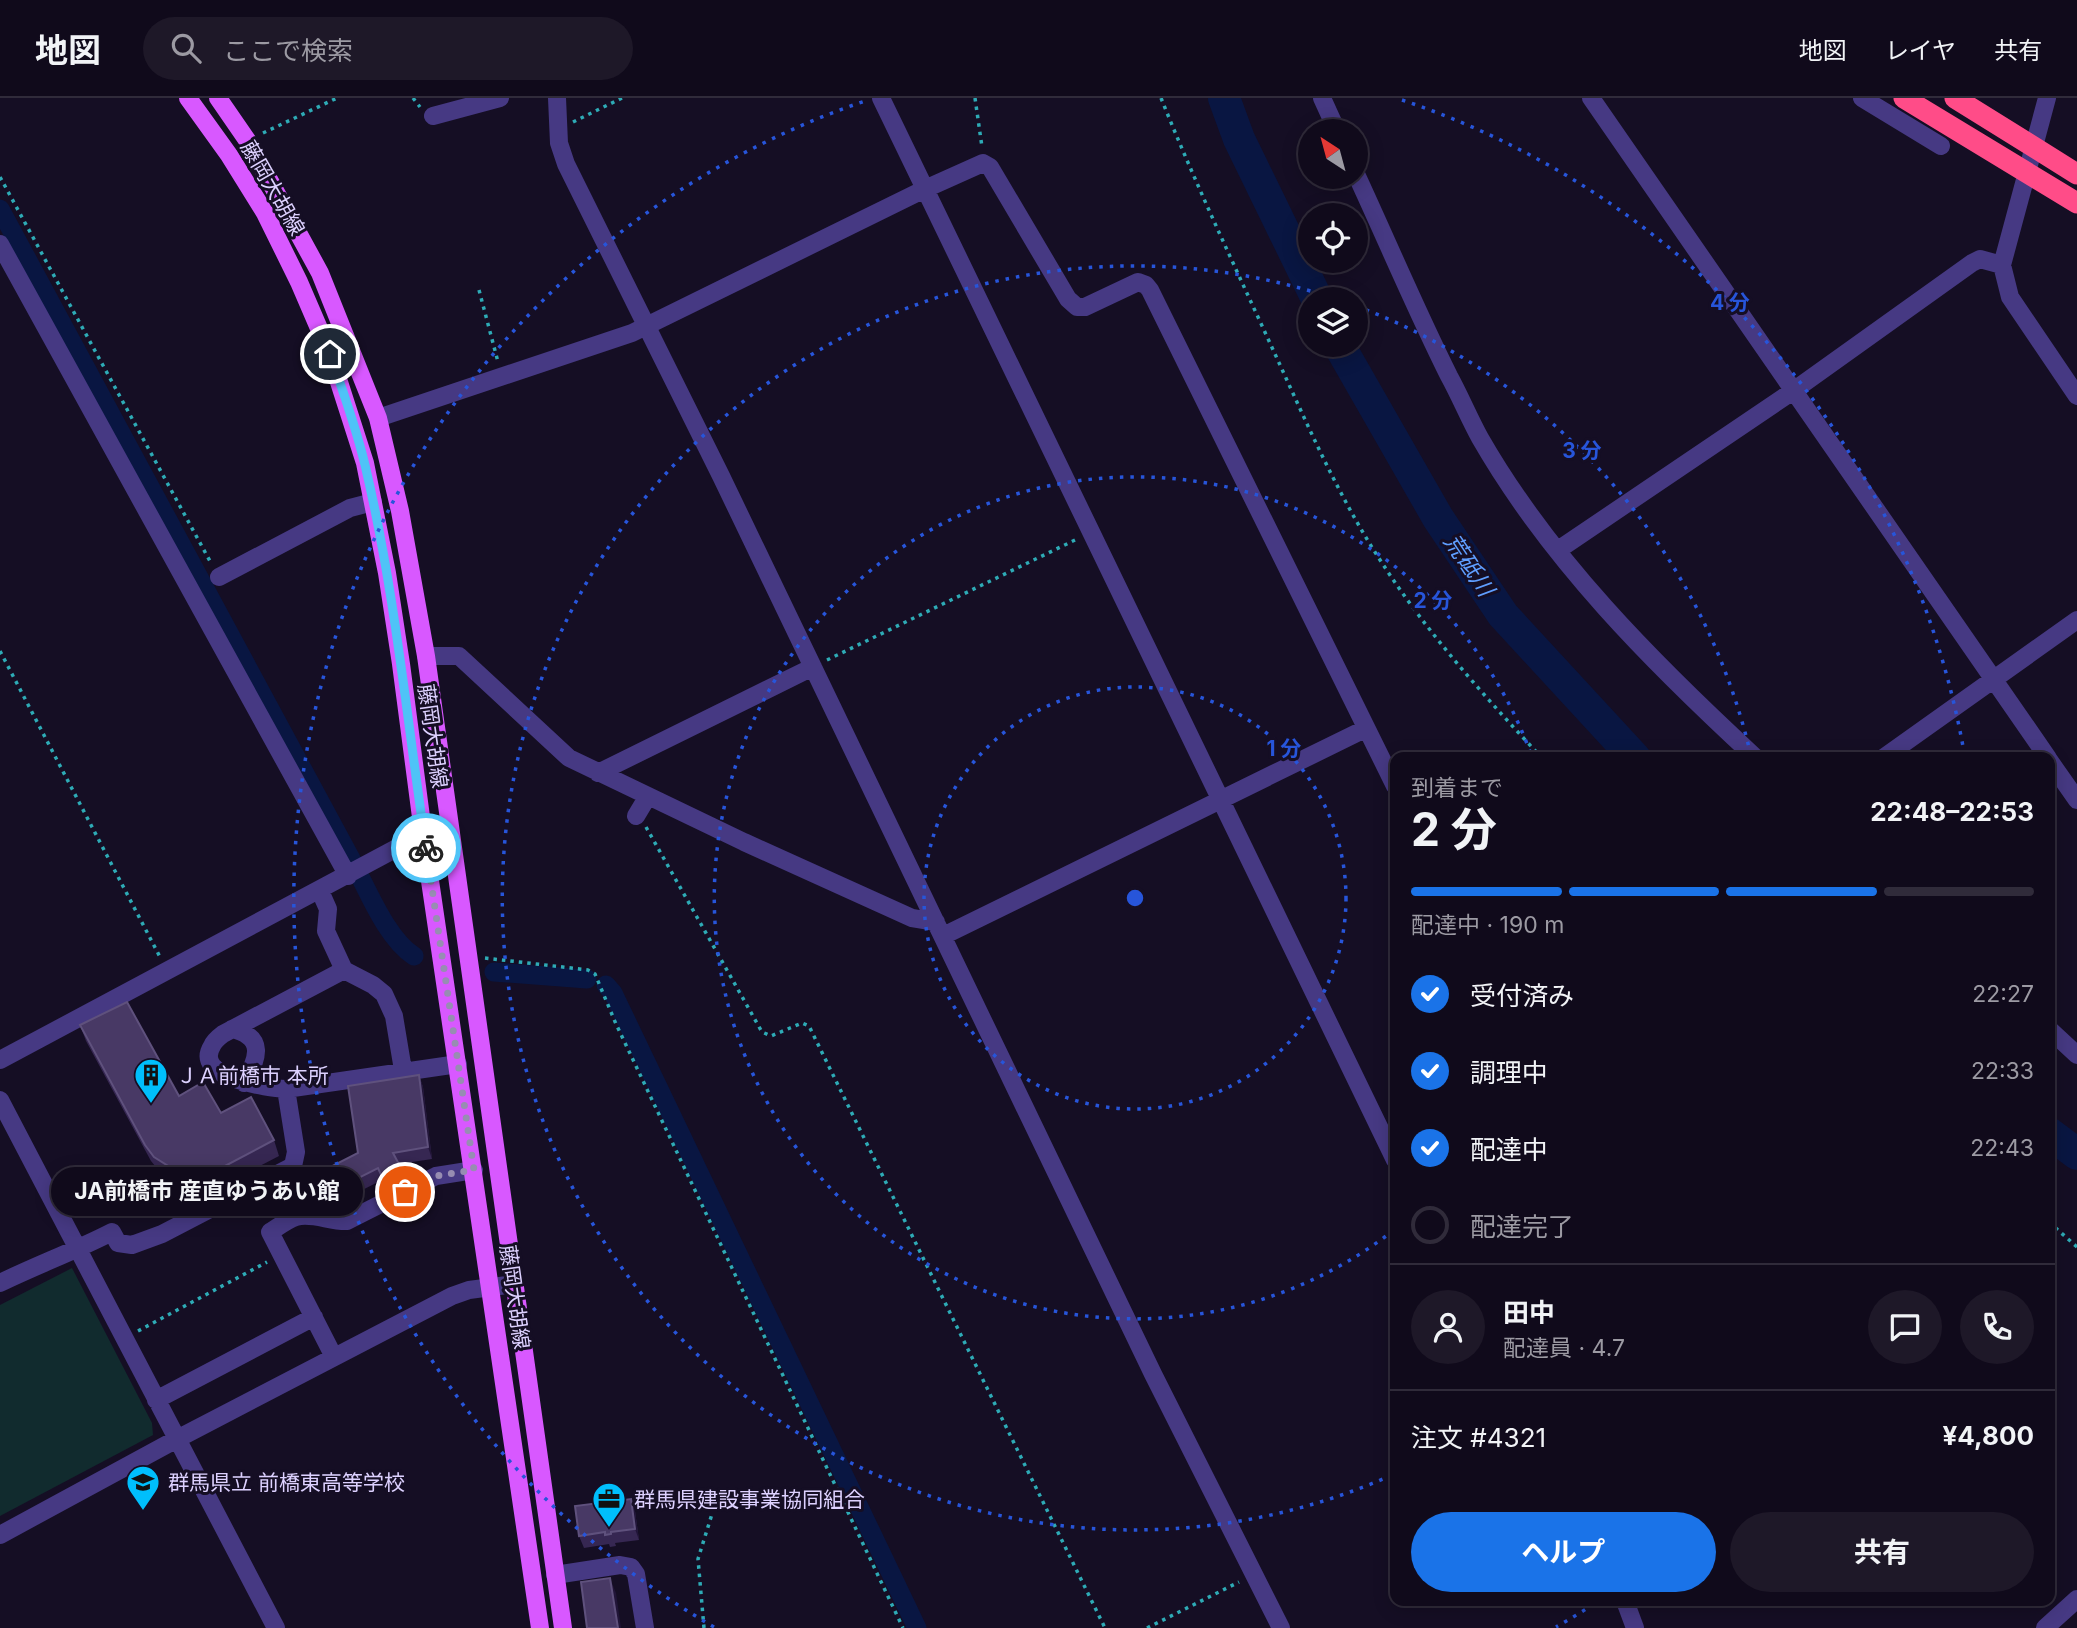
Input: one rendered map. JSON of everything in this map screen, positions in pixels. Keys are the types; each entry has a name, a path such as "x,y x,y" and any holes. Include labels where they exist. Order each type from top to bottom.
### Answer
{"highway":[{"path":"1904,98 2077,203"},
{"path":"1955,98 2077,173"}],"main road":[{"name":"藤岡大胡線","path":"188,98 229,155 265,213 299,282 330,354 355,427 373,502 401,664 424,840 540,1628"},
{"name":"藤岡大胡線","path":"218,98 249,143 320,273 378,418 400,511 426,656 563,1628"}],"street":[{"path":"433,116 500,98"},
{"path":"557,98 559,143 566,164 813,667 1147,1361 1281,1628"},
{"path":"881,98 1390,1150"},
{"path":"1322,98 1332,119"},
{"path":"1591,98 2043,752"},
{"path":"1862,98 1941,146"},
{"path":"2047,98 2002,265 2010,297 2077,396"},
{"path":"378,418 632,333 983,163 990,167 1068,299 1077,307 1086,307 1138,282 1150,290 1390,776"},
{"path":"1363,189 1424,326 1480,438 1525,505 1604,606 1750,752"},
{"path":"0,244 355,872"},
{"path":"1558,550 1793,391 1972,263 1980,259 2002,265"},
{"path":"219,577 350,508 373,502"},
{"path":"1891,752 2077,620"},
{"path":"426,656 459,656 569,758 939,929 1221,801 1366,729"},
{"path":"598,773 813,667"},
{"path":"2055,769 2077,800"},
{"path":"636,816 648,796"},
{"path":"0,1060 395,849 424,840"},
{"path":"320,891 328,909 326,931 344,970 384,994 394,1016 403,1070"},
{"path":"344,970 223,1034 212,1045 209,1054 212,1063 219,1072 244,1083 286,1089 458,1064"},
{"path":"232,1029 244,1032 254,1041 257,1053 254,1066 244,1083"},
{"path":"2055,1035 2077,1055"},
{"path":"0,1283 112,1232 118,1243 132,1245 162,1234 293,1166 296,1152 286,1089"},
{"path":"0,1100 276,1628"},
{"path":"334,1357 270,1231 295,1217 314,1216 332,1222 347,1222 436,1176 474,1170"},
{"path":"0,1535 177,1439 452,1296 515,1283"},
{"path":"156,1399 314,1317"},
{"path":"555,1575 620,1564 631,1567 636,1574 645,1628"},
{"path":"2045,1628 2077,1599"},
{"path":"1627,1606 1635,1628"}],"path":[{"path":"249,143 268,130 337,98"},
{"path":"558,126 622,98"},
{"path":"975,98 983,163"},
{"path":"1161,98 1318,449 1356,522 1385,568 1437,637 1489,702 1536,752"},
{"path":"0,177 219,577"},
{"path":"479,290 502,377"},
{"path":"813,667 1091,532"},
{"path":"0,651 168,972"},
{"path":"636,816 646,827 762,1032 771,1036 802,1023 809,1026 1105,1628"},
{"path":"469,956 588,970 595,974 616,1024 903,1628"},
{"path":"2055,1227 2077,1247"},
{"path":"124,1339 282,1254"},
{"path":"704,1628 698,1559 712,1514"},
{"path":"1147,1628 1254,1574"}],"green space":[{"path":"72,1268 152,1423 153,1435 0,1516 0,1305"}],"building":[{"name":"ＪＡ前橋市 本所","path":"127,1002 179,1096 203,1082 221,1113 251,1097 274,1140 225,1166 188,1172 170,1167 154,1157 80,1025"},
{"path":"419,1075 428,1147 393,1153 401,1168 382,1177 378,1168 321,1197 311,1177 358,1153 348,1086"},
{"path":"631,1499 635,1529 605,1535 605,1532 579,1536 575,1506"},
{"path":"610,1578 618,1628 587,1628 581,1582"}],"waterway":[{"name":"荒砥川","path":"1224,98 1239,139 1311,287"},
{"path":"0,209 378,912 395,937 414,956"},
{"name":"荒砥川","path":"1346,357 1438,518 1503,615 1629,752"},
{"path":"494,972 587,979"},
{"path":"606,985 613,993 917,1628"},
{"name":"荒砥川","path":"2055,1138 2077,1154"}],"way so far":[{"path":"405,1192 436,1176 474,1170 426,848"}],"place":[{"name":"ＪＡ前橋市 本所","path":"151,1105"},
{"name":"JA前橋市 産直ゆうあい館","path":"405,1192"},
{"name":"群馬県立 前橋東高等学校","path":"143,1512"},
{"name":"群馬県建設事業協同組合","path":"609,1529"}],"route":[{"path":"330,354 365,463 387,573 426,848"}]}
